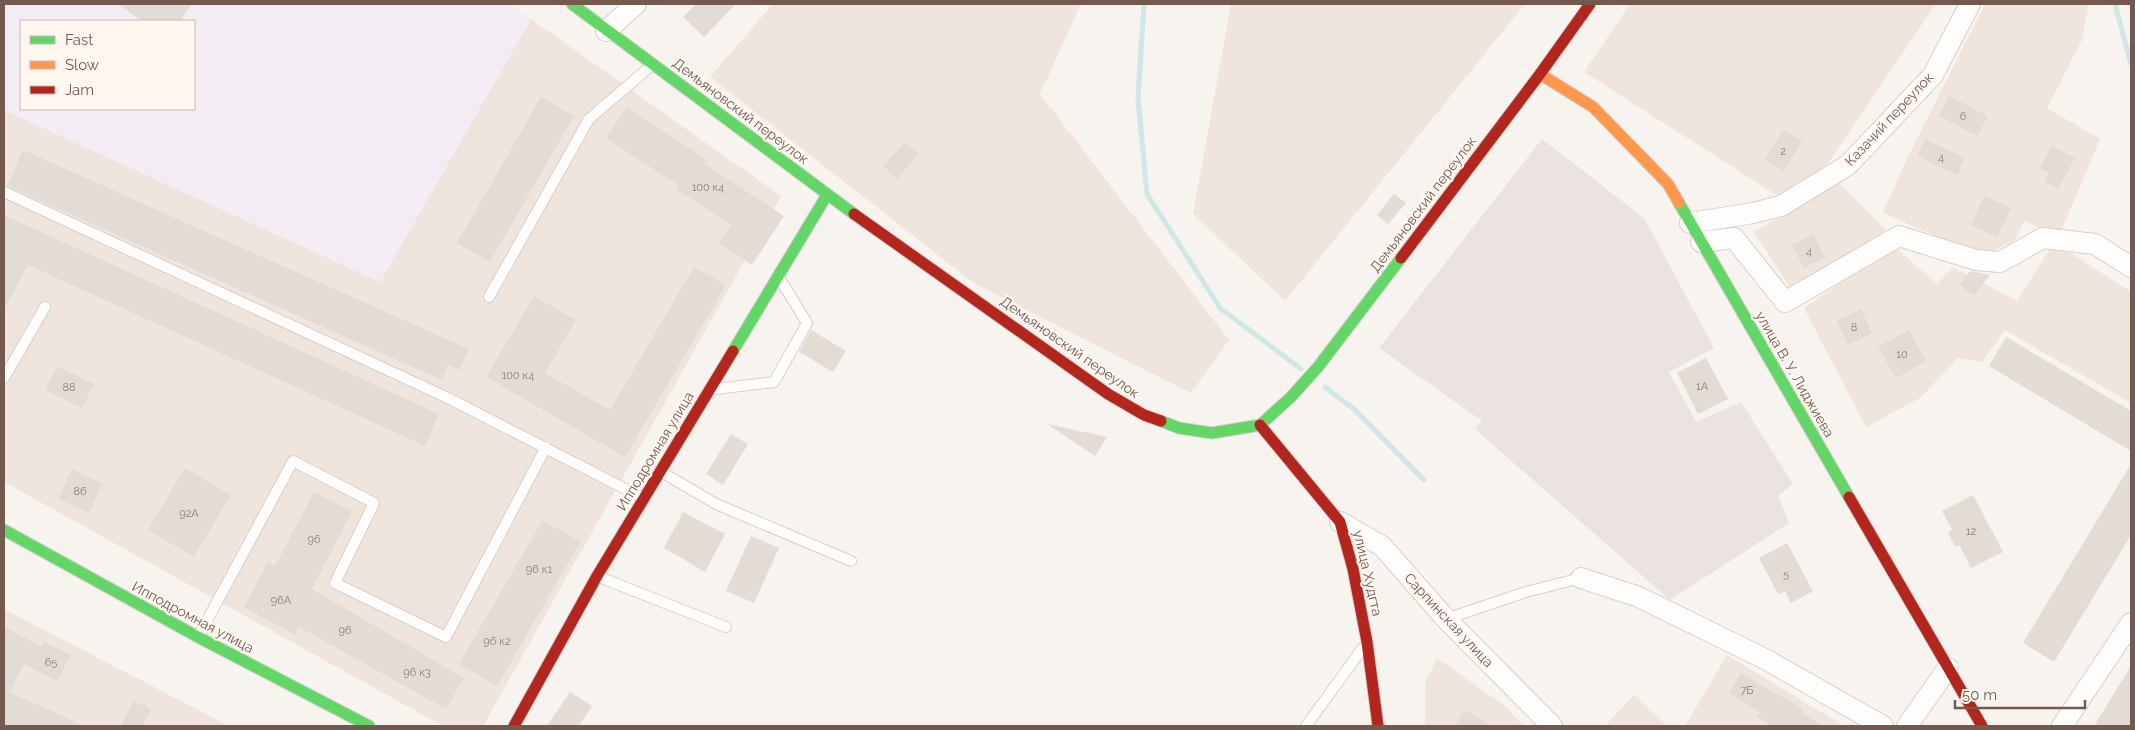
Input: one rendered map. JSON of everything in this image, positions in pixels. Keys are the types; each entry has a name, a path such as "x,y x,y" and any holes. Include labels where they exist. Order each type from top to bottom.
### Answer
{"main road":[{"name":"Демьяновский переулок","path":"572,4 827,195 1108,394 1144,415 1179,428 1212,433 1260,425 1290,398 1318,367 1540,74 1590,4"},
{"name":"улица В. У. Лиджиева","path":"1540,74 1593,107 1668,184 1982,726"},
{"name":"Ипподромная улица","path":"514,726 597,576 827,195"},
{"name":"улица Худгта","path":"1260,425 1340,522 1353,569 1367,642 1378,726"},
{"name":"Ипподромная улица","path":"4,530 198,637 369,726"}],"street":[{"path":"606,31 636,4"},
{"name":"Казачий переулок","path":"1690,223 1753,213 1781,206 1848,165 1933,75 1970,4"},
{"path":"1701,242 1734,238 1786,302 1898,236 1976,260 2000,262 2043,238 2094,244 2131,268"},
{"name":"Сарпинская улица","path":"1340,522 1382,546 1446,619 1552,726"},
{"path":"1581,578 1639,597 1656,605 1765,659 1883,726"},
{"path":"2062,726 2131,623"},
{"path":"1907,726 1948,668"}],"lane":[{"path":"489,297 589,119 653,64"},
{"path":"4,192 450,399 546,446 644,498"},
{"path":"709,389 774,382 807,323 778,276"},
{"path":"4,378 45,307"},
{"path":"198,637 293,461 374,503 335,582 446,637 546,446"},
{"path":"660,471 716,504 851,561"},
{"path":"597,576 726,627"},
{"path":"1446,619 1526,592 1581,578"},
{"path":"1306,726 1367,642"}],"shaded area":[{"path":"4,4 509,4 531,19 380,282 4,110"},
{"path":"773,4 1081,4 1040,94 1229,340 1191,393 975,284 710,77"},
{"path":"1231,4 1525,4 1285,301 1193,214"},
{"path":"1630,4 1936,4 1828,163 1781,198 1584,72"},
{"path":"1985,4 2089,4 2082,40 2047,108 2100,139 2059,236 2025,221 2013,242 1980,255 1883,213 1904,165"},
{"path":"531,19 781,196 483,726 443,726 4,482 4,110 380,282"},
{"path":"1542,139 1644,218 1714,348 1669,372 1696,422 1741,402 1793,484 1778,496 1789,523 1670,600 1475,429 1482,421 1379,348"},
{"path":"1837,181 1888,233 1791,289 1754,232"},
{"path":"2054,242 2131,292 2131,403 2005,330 1982,362 1958,358 1920,398 1866,427 1804,308 1894,246 1937,284 1953,267 2017,301"},
{"path":"4,609 229,726 4,726"},
{"path":"1727,655 1809,705 1845,726 1685,726"},
{"path":"1437,658 1505,706 1524,726 1425,726 1425,683"},
{"path":"1634,695 1664,723 1667,726 1605,726"}],"building":[{"path":"118,4 192,4 181,20 141,20"},
{"path":"696,4 736,4 704,37 683,17"},
{"path":"1949,96 1988,116 1977,136 1939,116"},
{"path":"541,97 574,116 490,262 457,243"},
{"path":"627,107 706,159 704,163 784,216 752,265 719,243 731,225 676,189 678,185 606,138"},
{"path":"1783,130 1802,141 1784,171 1765,160"},
{"path":"1925,139 1965,158 1957,175 1917,156"},
{"path":"905,142 919,154 897,179 883,166"},
{"path":"2052,146 2075,158 2058,189 2045,182 2049,173 2040,168"},
{"path":"23,150 469,349 460,370 448,365 442,380 7,186"},
{"path":"1394,194 1406,203 1388,224 1377,215"},
{"path":"1984,196 2011,208 1997,237 1971,225"},
{"path":"4,215 439,414 425,446 28,265 4,310"},
{"path":"1813,234 1825,257 1804,268 1792,245"},
{"path":"694,267 726,285 625,457 486,377 534,296 576,320 545,373 610,410"},
{"path":"1970,271 1990,275 1974,296 1960,285"},
{"path":"1861,309 1872,333 1848,345 1837,321"},
{"path":"811,330 846,351 833,372 799,352"},
{"path":"1909,330 1926,361 1896,378 1878,347"},
{"path":"2006,337 2131,411 2131,451 1989,366"},
{"path":"1706,358 1728,399 1698,414 1677,373"},
{"path":"57,366 94,384 82,408 45,390"},
{"path":"1047,424 1107,437 1095,456"},
{"path":"731,434 748,444 723,485 706,474"},
{"path":"2131,464 2131,535 2054,662 2023,643"},
{"path":"185,468 231,495 194,557 148,530"},
{"path":"72,469 102,484 89,513 58,499"},
{"path":"314,492 352,511 312,589 464,678 446,709 299,627 295,635 244,607 268,562 275,566"},
{"path":"1973,495 2003,552 1971,568 1959,545 1955,547 1948,532 1952,530 1942,511"},
{"path":"683,512 725,534 705,572 664,548"},
{"path":"542,521 581,541 497,686 459,664"},
{"path":"751,536 779,548 754,603 726,591"},
{"path":"1787,543 1813,591 1791,603 1785,591 1778,594 1759,558"},
{"path":"4,627 42,647 44,642 71,655 57,681 24,664 9,692 85,726 4,726"},
{"path":"2131,666 2131,726 2094,726"},
{"path":"1741,673 1803,709 1801,713 1824,726 1773,726 1757,717 1760,712 1729,693"},
{"path":"570,692 592,706 579,726 547,726"},
{"path":"133,701 151,709 142,726 121,726"},
{"path":"1465,710 1492,726 1455,726"}],"waterway":[{"path":"1144,4 1138,98 1147,194 1220,308 1301,369"},
{"path":"2115,4 2131,64"},
{"path":"1325,387 1355,410 1424,480"}],"traffic: fast":[{"path":"572,4 854,214"},
{"path":"733,351 827,195"},
{"path":"1679,203 1849,497"},
{"path":"1161,421 1179,428 1212,433 1260,425 1290,398 1318,367 1401,258"},
{"path":"4,530 198,637 369,726"}],"traffic: slow":[{"path":"1540,74 1593,107 1668,184 1679,203"}],"traffic: jam":[{"path":"1401,258 1540,74 1590,4"},
{"path":"854,214 1108,394 1144,415 1161,421"},
{"path":"514,726 597,576 733,351"},
{"path":"1260,425 1340,522 1353,569 1367,642 1378,726"},
{"path":"1849,497 1982,726"}]}
